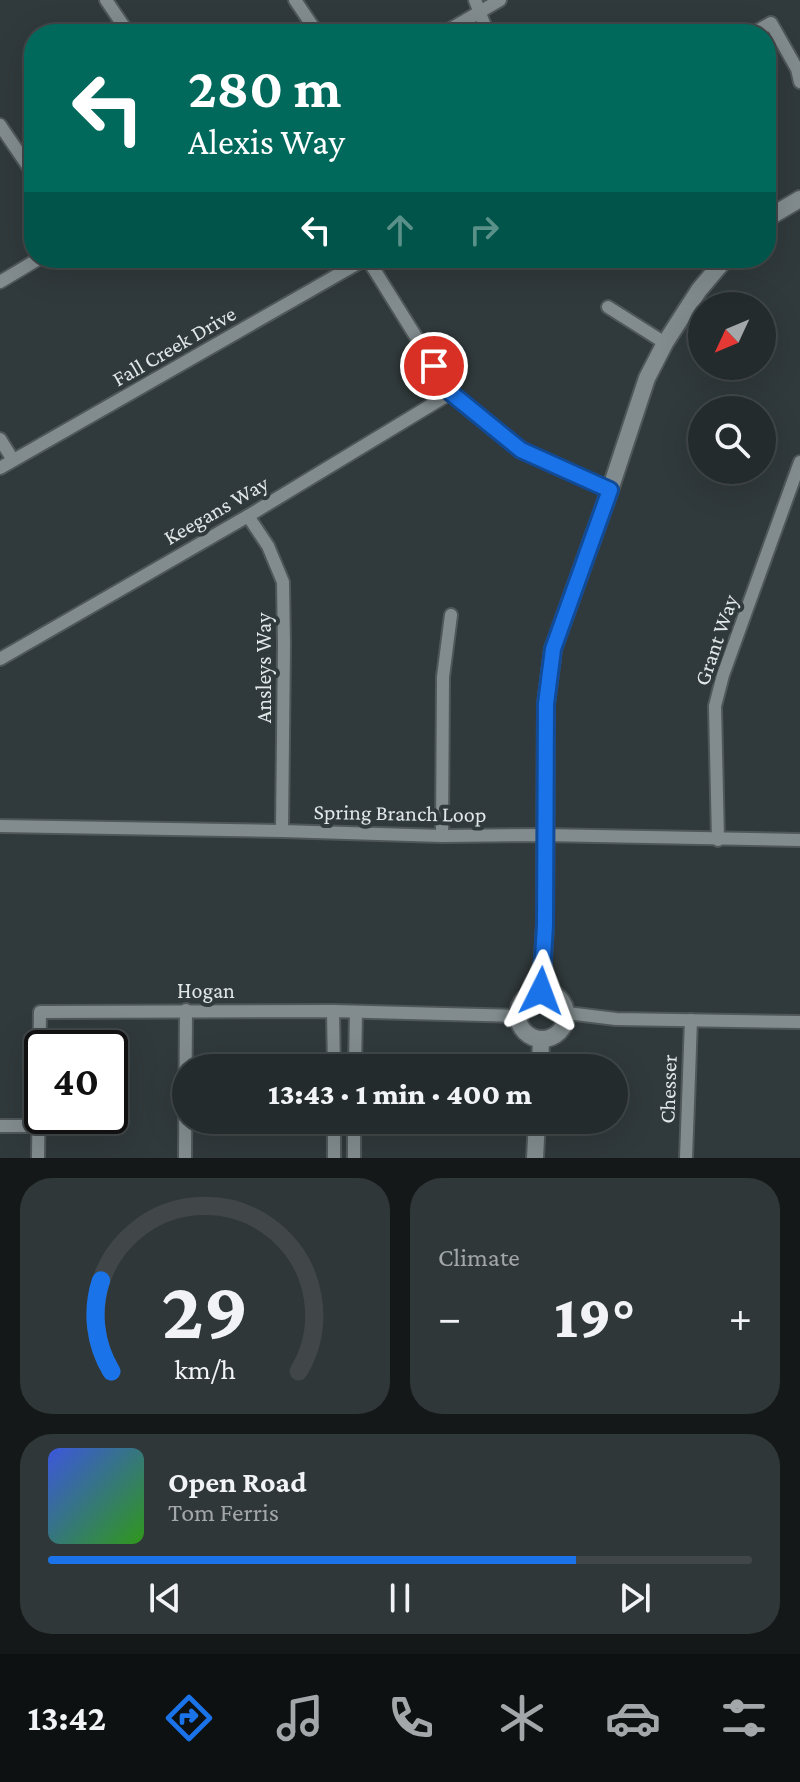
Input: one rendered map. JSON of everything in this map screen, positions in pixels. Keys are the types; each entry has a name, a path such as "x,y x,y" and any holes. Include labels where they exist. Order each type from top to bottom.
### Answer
{"street":[{"path":"106,0 122,24"},
{"path":"295,0 311,24"},
{"path":"455,24 478,6 500,0"},
{"path":"776,32 797,69 800,82"},
{"path":"0,125 24,160"},
{"path":"776,213 800,199"},
{"path":"0,282 24,268"},
{"name":"Fall Creek Drive","path":"0,468 349,268"},
{"path":"373,268 451,393 521,450 610,490"},
{"path":"541,991 545,925 546,704 553,649 647,378 665,343 699,290 718,268"},
{"path":"608,307 665,343"},
{"name":"Keegans Way","path":"0,659 248,516 451,393"},
{"path":"0,439 13,460"},
{"name":"Grant Way","path":"718,840 715,706 723,675 800,462"},
{"name":"Ansleys Way","path":"248,516 268,546 283,582 282,831"},
{"path":"442,836 443,677 451,615"},
{"name":"Spring Branch Loop","path":"0,826 800,840"},
{"path":"541,991 556,995 567,1013 563,1029 550,1039 541,1040 522,1030 518,1016 527,996 541,991"},
{"path":"185,1158 186,1010"},
{"path":"333,1011 334,1054"},
{"name":"Hogan","path":"40,1030 40,1012 333,1011 518,1016"},
{"path":"355,1054 356,1012"},
{"path":"567,1013 616,1019 800,1022"},
{"name":"Chesser","path":"686,1158 691,1020"},
{"path":"540,1054 541,1040"},
{"path":"0,1126 24,1126"},
{"name":"Hogan","path":"38,1134 38,1158"},
{"path":"334,1134 334,1158"},
{"path":"354,1134 354,1158"},
{"path":"535,1158 536,1134"}],"route":[{"path":"434,366 451,393 521,450 610,490 553,649 546,704 545,925 541,991"}]}
